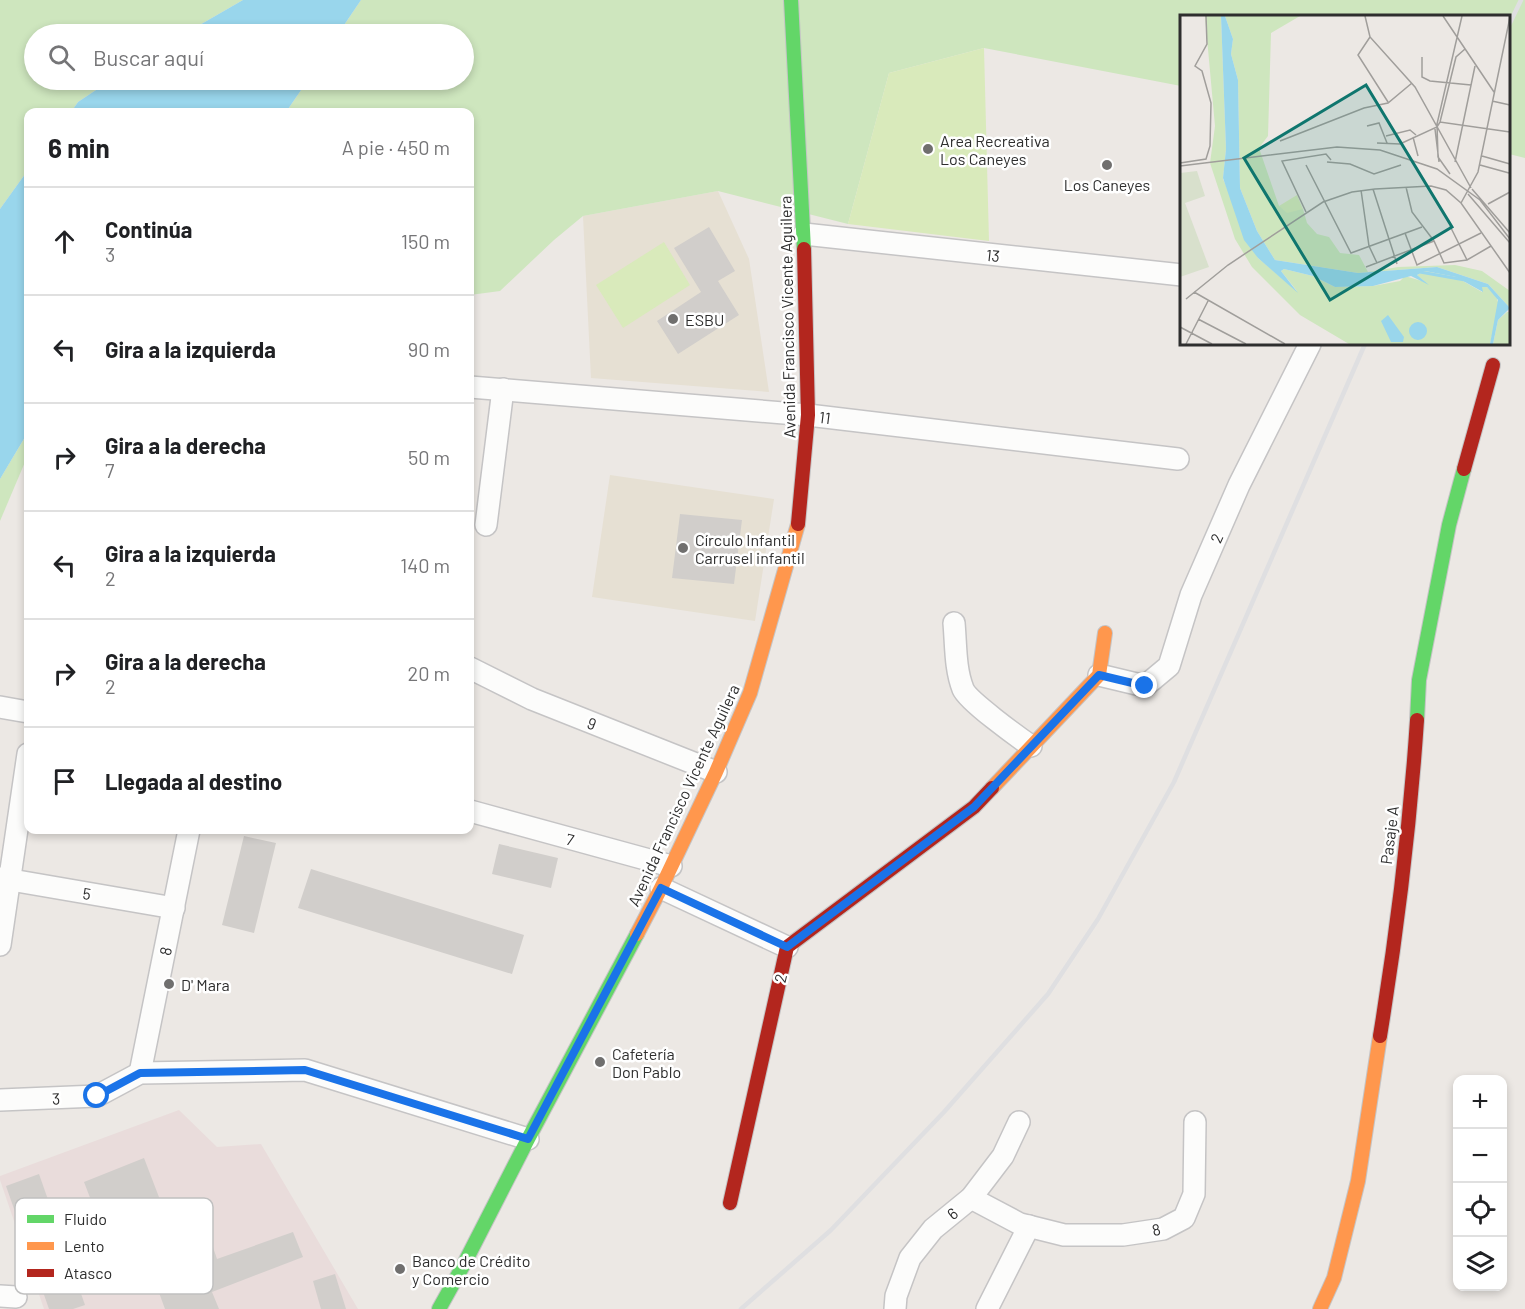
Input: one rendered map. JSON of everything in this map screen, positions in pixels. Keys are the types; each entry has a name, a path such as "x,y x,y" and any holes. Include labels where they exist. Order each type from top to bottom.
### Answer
{"street":[{"name":"Avenida Francisco Vicente Aguilera","path":"439,1309 661,888 716,772 750,693 798,526 808,415 804,234 791,1"},
{"name":"13","path":"804,234 1180,275"},
{"name":"2","path":"1099,675 1145,686 1169,666 1195,585 1239,484 1309,345"},
{"name":"Pasaje A","path":"1320,1309 1335,1278 1358,1181 1389,981 1413,776 1419,680 1449,525 1493,364"},
{"name":"11","path":"474,387 808,415 1178,459"},
{"path":"486,525 503,389"},
{"path":"954,623 958,672 964,692 1006,729 1031,746"},
{"path":"661,888 787,947 974,807 1099,675 1105,633"},
{"name":"9","path":"474,670 532,699 716,772"},
{"path":"0,707 24,711"},
{"path":"0,945 5,879 24,776"},
{"name":"7","path":"474,812 671,866"},
{"name":"8","path":"140,1073 188,834"},
{"name":"5","path":"5,879 174,908"},
{"name":"2","path":"730,1203 787,947"},
{"name":"3","path":"0,1100 97,1096 140,1073 305,1070 528,1139"},
{"name":"6","path":"895,1309 896,1296 910,1258 933,1229 971,1198 1003,1156 1019,1122"},
{"name":"8","path":"971,1198 1020,1224 1064,1235 1124,1236 1163,1229 1184,1218 1194,1194 1195,1122"},
{"path":"987,1309 1029,1226"}],"shaded area":[{"name":"ESBU","path":"718,191 749,259 769,392 591,378 583,216"},
{"name":"Círculo Infantil Carrusel infantil","path":"610,475 774,499 755,621 592,597"},
{"path":"179,1110 217,1147 261,1144 358,1309 44,1309 39,1294 213,1294 213,1198 15,1198 15,1224 0,1176"}],"green space":[{"path":"0,0 243,0 201,24 24,24 24,90 96,90 78,102 74,108 24,108 24,176 0,209"},
{"path":"361,0 1525,0 1525,158 1510,154 1510,15 1180,15 1180,86 984,48 889,73 848,224 718,191 583,216 500,291 474,294 474,108 289,108 301,90 474,90 474,24 345,24"},
{"name":"Area Recreativa Los Caneyes","path":"984,48 989,241 848,224 889,73"},
{"path":"664,242 690,285 623,328 596,285"},
{"path":"24,439 24,464 0,521 0,479"}],"water":[{"path":"243,0 361,0 345,24 201,24"},
{"path":"96,90 301,90 289,108 74,108 78,102"},
{"path":"24,176 24,439 0,479 0,209"}],"building":[{"path":"709,227 735,271 718,281 739,315 678,354 657,321 701,292 674,248"},
{"path":"680,514 742,520 734,584 672,578"},
{"path":"244,836 276,843 254,933 222,925"},
{"path":"499,844 558,858 551,888 492,874"},
{"path":"311,869 524,935 512,974 298,908"},
{"path":"144,1158 159,1198 90,1198 84,1182"},
{"path":"39,1174 47,1198 15,1198 15,1212 6,1186"},
{"path":"293,1232 303,1257 213,1292 213,1247 217,1259"},
{"path":"335,1274 346,1309 321,1309 313,1281"},
{"path":"44,1294 81,1294 85,1305 73,1309 49,1309"},
{"path":"160,1294 213,1294 219,1309 165,1309"}],"railway":[{"path":"1510,23 1521,0"},
{"path":"741,1309 831,1230 944,1112 1048,994 1098,919 1174,782 1365,345"}],"traffic: fast":[{"path":"791,0 804,249"},
{"path":"1417,720 1419,680 1449,525 1464,469"},
{"path":"439,1309 637,934"}],"traffic: slow":[{"path":"637,934 716,772 750,693 798,524"},
{"path":"992,788 1099,675 1105,633"},
{"path":"1320,1309 1334,1278 1358,1181 1380,1036"}],"traffic: jam":[{"path":"798,524 808,415 804,249"},
{"path":"1464,469 1493,365"},
{"path":"1380,1036 1402,878 1417,720"},
{"path":"730,1203 787,947 974,807 992,788"}],"place":[{"name":"Area Recreativa Los Caneyes","path":"928,149"},
{"name":"Los Caneyes","path":"1107,165"},
{"name":"ESBU","path":"673,319"},
{"name":"Círculo Infantil Carrusel infantil","path":"683,548"},
{"name":"D' Mara","path":"169,984"},
{"name":"Cafetería Don Pablo","path":"600,1062"},
{"name":"Banco de Crédito y Comercio","path":"400,1269"}],"route":[{"path":"97,1096 140,1073 305,1070 528,1139 661,888 787,947 974,807 1099,675 1145,686"}]}
